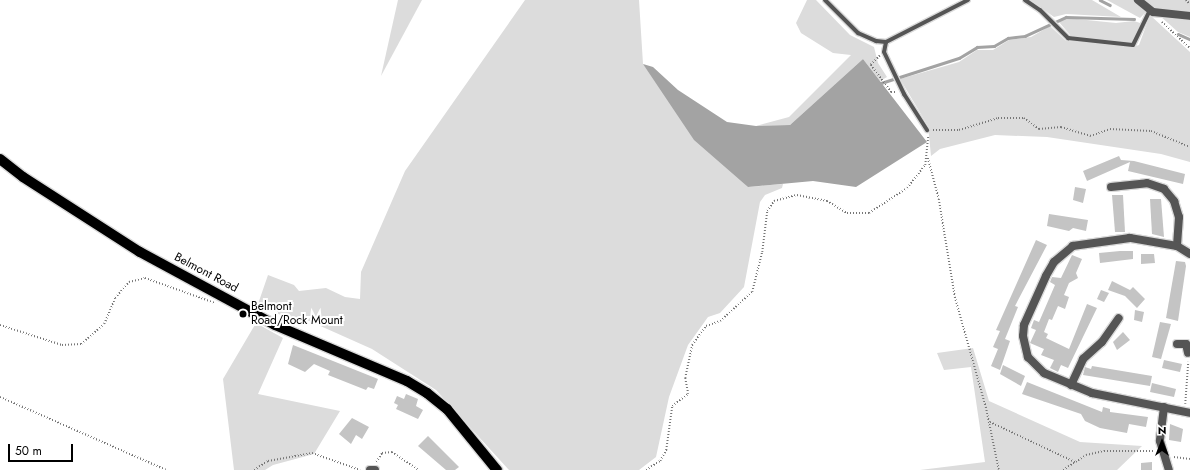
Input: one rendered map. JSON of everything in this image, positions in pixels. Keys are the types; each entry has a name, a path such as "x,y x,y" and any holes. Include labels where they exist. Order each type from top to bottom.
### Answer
{"main road":[{"name":"Belmont Road","path":"0,159 23,177 140,252 275,325 407,381 427,393 447,409 497,470"}],"street":[{"path":"1138,0 1150,10 1190,16"},
{"path":"1111,187 1125,182 1156,185 1170,194 1179,218 1177,246"},
{"path":"1187,412 1092,393 1071,386 1035,366 1024,346 1024,326 1054,262 1063,252 1085,242 1130,238 1177,246 1190,254"},
{"path":"1071,386 1083,359 1102,342 1109,326 1119,318"},
{"path":"1177,344 1188,342 1188,354"},
{"path":"1164,407 1160,431 1163,454 1169,470"},
{"path":"370,470 375,470"}],"lane":[{"path":"825,0 858,33 876,41 886,42 968,0"},
{"path":"1025,0 1049,17 1056,27 1068,38 1133,45 1150,10"},
{"path":"886,42 884,52 903,92 927,130"}],"path":[{"path":"1186,0 1190,4"},
{"path":"1161,21 1190,48"},
{"path":"884,52 872,65 891,92 903,92"},
{"path":"646,470 660,461 666,450 672,406 688,394 685,378 692,345 706,326 720,320 752,292 762,252 767,210 774,201 797,195 827,201 847,213 869,213 907,188 925,165 927,156 927,130 959,130 998,118 1024,118 1039,129 1061,127 1090,136 1110,129 1151,131 1190,147"},
{"path":"927,156 939,199 955,297 989,422 999,470"},
{"path":"0,325 62,345 81,344 104,324 115,298 129,282 145,278 213,304 222,296"},
{"path":"1187,412 1188,354"},
{"path":"0,397 166,470"},
{"path":"989,422 1075,462"},
{"path":"1063,470 1075,462 1104,451 1163,454 1190,459"},
{"path":"375,470 378,456 392,452 419,470"},
{"path":"254,470 268,462 312,453 360,470"}],"shaded area":[{"path":"398,0 422,0 381,76"},
{"path":"525,0 639,0 643,64 748,187 783,184 782,188 765,195 760,202 744,287 720,313 708,317 688,345 669,397 656,457 639,470 509,470 436,390 372,349 307,320 295,322 258,304 268,275 294,285 299,291 326,288 345,297 360,299 361,272 405,171"},
{"path":"807,0 816,0 850,35 874,47 878,63 887,77 880,81 863,59 790,125 756,126 789,117 851,55 833,53 801,33 796,23"},
{"path":"1030,0 1092,0 1121,17 1066,14 1054,17"},
{"path":"1107,0 1135,0 1147,11 1140,18"},
{"path":"1142,0 1190,0 1190,13 1157,9"},
{"path":"1150,15 1190,52 1190,162 1161,154 1047,137 995,135 940,149 931,156 928,126 900,79 959,62 977,50 993,50 1009,40 1031,37 1050,26 1066,41 1133,47 1139,45"},
{"path":"1159,15 1190,18 1190,37 1178,32"},
{"path":"1067,18 1116,23 1134,21 1143,24 1133,43 1071,36 1058,21"},
{"path":"863,59 927,142 856,187 813,181 748,187 694,140 643,64 653,67 678,90 727,122 756,126 790,125"},
{"path":"256,323 283,338 258,394 340,411 314,454 273,465 265,470 234,470 223,379"},
{"path":"973,348 989,401 1080,442 1142,446 1117,470 920,470 985,462 971,367 944,370 937,353"}],"building":[{"path":"1119,156 1121,160 1134,161 1185,174 1183,184 1128,171 1130,162 1087,181 1083,171"},
{"path":"1075,187 1086,189 1083,203 1073,200"},
{"path":"1112,195 1123,195 1125,232 1115,232"},
{"path":"1150,199 1161,199 1164,237 1152,234"},
{"path":"1049,214 1088,220 1086,231 1073,228 1069,231 1047,226"},
{"path":"1036,240 1047,245 1015,306 1018,307 1005,339 1010,341 1000,370 991,366 998,349 993,347 1000,331 996,330"},
{"path":"1133,251 1133,259 1100,263 1099,253"},
{"path":"1141,254 1154,254 1155,263 1141,264"},
{"path":"1072,255 1082,259 1076,273 1078,278 1069,283 1064,295 1069,297 1065,309 1058,306 1052,320 1049,319 1044,332 1048,334 1046,338 1069,349 1087,304 1097,308 1068,368 1061,365 1058,372 1050,368 1054,360 1041,355 1044,349 1030,343 1036,330 1031,328 1034,320 1039,322 1055,285 1050,282 1052,277 1061,278"},
{"path":"1176,261 1185,262 1186,266 1178,321 1166,318"},
{"path":"1112,281 1130,290 1133,287 1145,299 1137,308 1125,296 1108,290"},
{"path":"1101,290 1109,293 1104,302 1097,299"},
{"path":"1135,310 1144,312 1142,322 1134,320"},
{"path":"1160,322 1171,324 1161,359 1152,357"},
{"path":"1123,332 1130,340 1117,350 1113,342"},
{"path":"293,345 378,379 374,389 368,387 366,390 328,375 330,371 314,364 305,372 288,364"},
{"path":"1164,360 1182,364 1180,372 1162,368"},
{"path":"1003,365 1025,376 1021,386 1000,374"},
{"path":"1092,366 1152,376 1150,386 1083,375 1085,367 1091,369"},
{"path":"1027,382 1102,412 1103,407 1110,409 1110,412 1148,417 1146,427 1129,424 1127,433 1100,428 1085,421 1081,414 1022,394"},
{"path":"1152,383 1176,389 1174,397 1150,392"},
{"path":"406,394 418,399 416,406 423,410 418,419 396,409 398,405 394,403 397,396 404,399"},
{"path":"352,418 369,427 362,439 356,435 351,444 339,434"},
{"path":"1170,424 1183,429 1181,442 1169,440"},
{"path":"428,436 459,467 455,470 446,470 418,446"},
{"path":"1152,462 1152,470 1141,470 1141,463"}],"waterway":[{"path":"1100,0 1110,5"},
{"path":"881,83 959,58 977,47 994,46 1008,38 1025,36 1066,17 1134,19"},
{"path":"1178,34 1190,39"}],"place":[{"name":"Belmont Road/Rock Mount","path":"243,314"}]}
